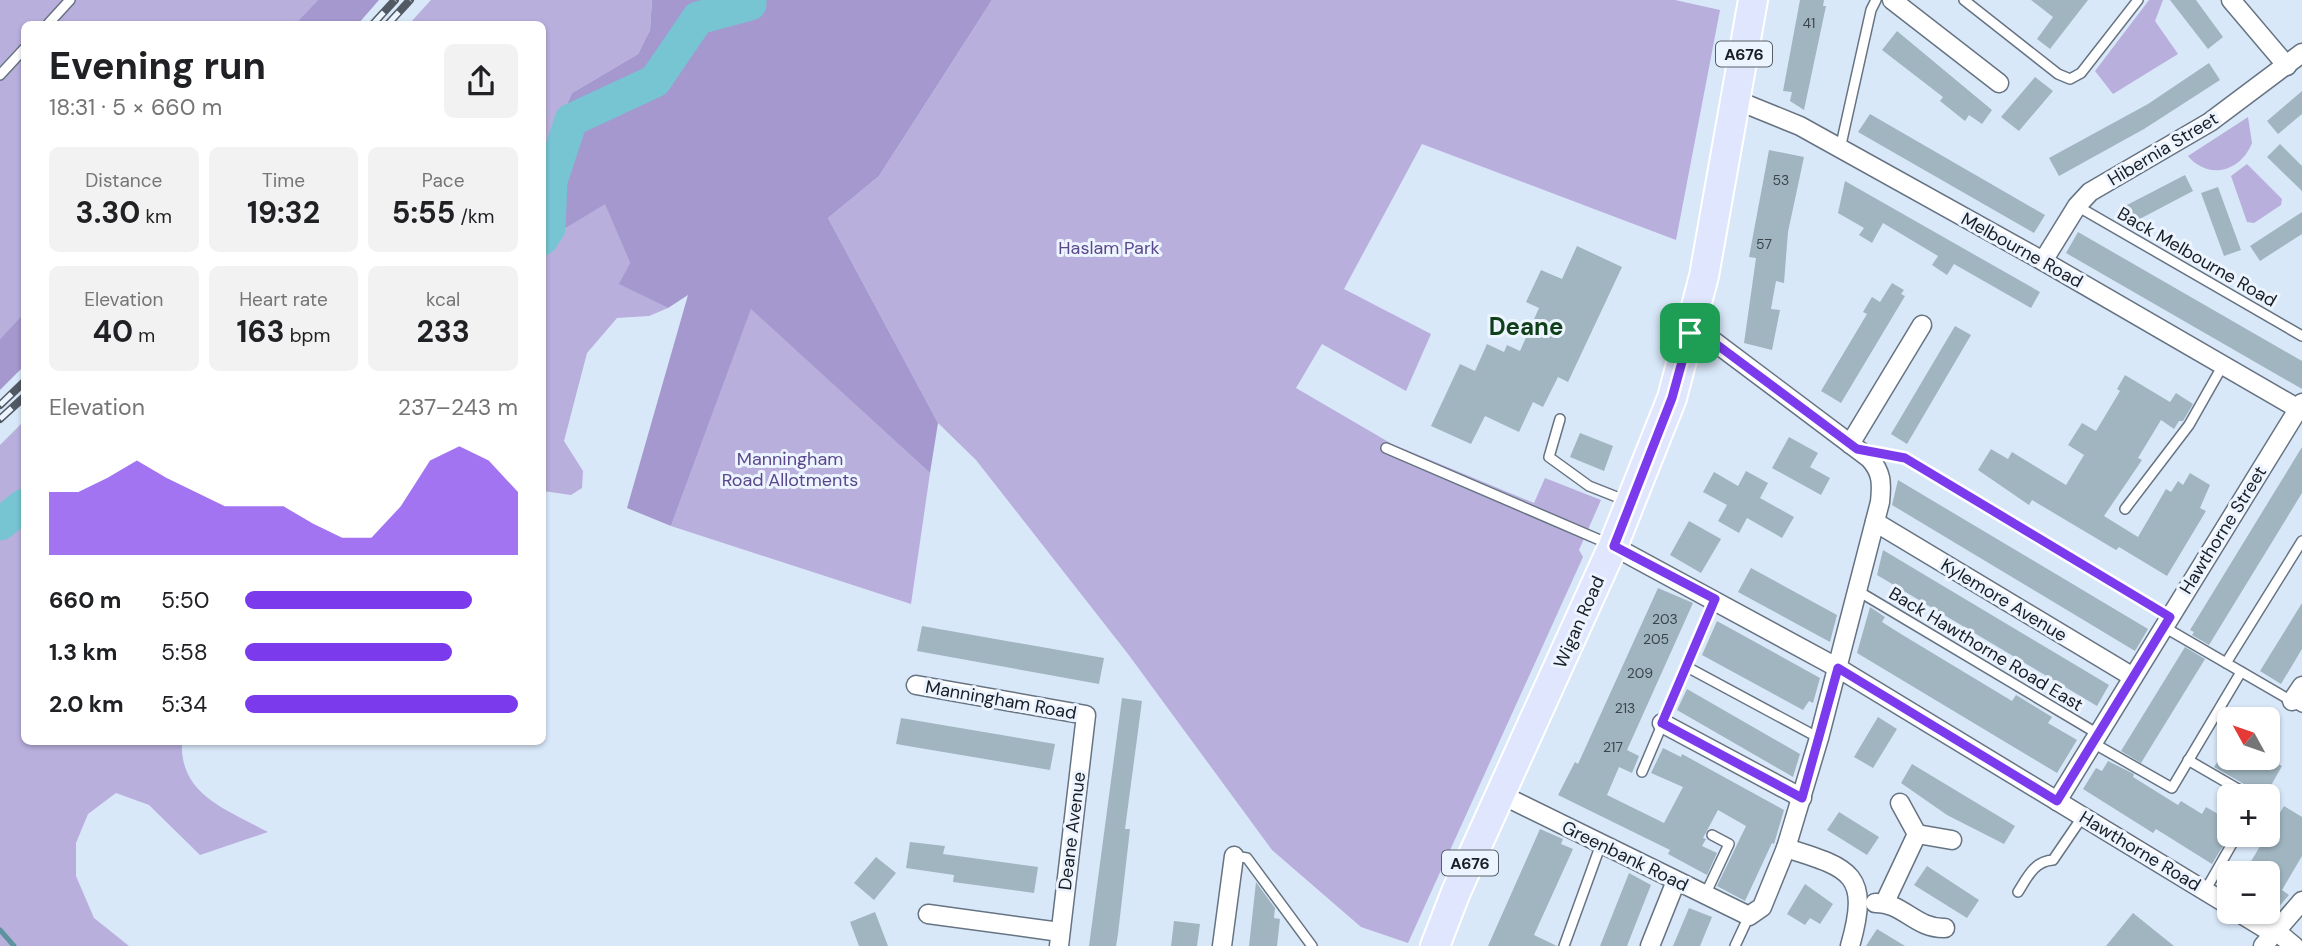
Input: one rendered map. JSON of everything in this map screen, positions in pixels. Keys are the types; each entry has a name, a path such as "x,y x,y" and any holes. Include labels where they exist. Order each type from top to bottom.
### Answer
{"main road":[{"name":"Wigan Road","path":"1435,946 1456,892 1614,546 1672,398 1690,333 1753,0"}],"street":[{"path":"1892,0 1999,83"},
{"path":"2231,0 2287,66"},
{"name":"Hibernia Street","path":"2043,261 2077,206 2090,192 2210,122 2302,53"},
{"path":"1965,80 1976,65"},
{"name":"Melbourne Road","path":"1736,100 1800,127 2301,407"},
{"path":"1854,446 1922,325"},
{"path":"1690,333 1712,341 1854,446 1879,469 1882,481 1858,591 1802,798 1766,899 1756,914 1749,916"},
{"name":"Hawthorne Street","path":"2057,801 2301,407"},
{"name":"Kylemore Avenue","path":"1875,522 2133,677"},
{"name":"Hawthorne Road","path":"1614,546 1838,668 2217,898"},
{"name":"Manningham Road","path":"916,685 1086,715"},
{"name":"Deane Avenue","path":"1060,939 1086,715"},
{"path":"1662,723 1802,798"},
{"name":"Greenbank Road","path":"1502,795 1749,916"},
{"path":"1900,803 1917,834"},
{"path":"1917,834 1952,840"},
{"path":"1885,902 1917,834"},
{"path":"1786,848 1840,867 1850,876 1859,903 1850,946"},
{"path":"1222,946 1234,856"},
{"path":"1650,946 1676,881"},
{"path":"2271,937 2302,901"},
{"path":"1859,903 1885,902 1923,926 1945,928"},
{"path":"928,914 1060,939"},
{"path":"2254,924 2271,937 2294,946"}],"lane":[{"path":"51,21 70,0"},
{"path":"1840,149 1871,10 1877,0"},
{"path":"1965,0 2058,74 2070,79 2081,73 2138,0"},
{"path":"0,75 21,52"},
{"name":"Back Melbourne Road","path":"2077,206 2302,336"},
{"path":"2125,509 2189,425 2223,365"},
{"path":"1560,419 1549,457 1589,486 1632,503"},
{"path":"1854,446 1905,458 2166,622 2226,663 2299,698"},
{"path":"1386,448 1614,546"},
{"path":"2226,663 2302,541"},
{"name":"Back Hawthorne Road East","path":"1858,591 2172,788 2188,760"},
{"path":"1642,772 1715,599"},
{"path":"1687,667 1819,738"},
{"path":"2229,784 2188,760 2241,672"},
{"path":"2018,892 2036,866 2043,861 2053,860 2082,816"},
{"path":"1705,894 1729,844 1712,835"},
{"path":"1564,946 1601,844"},
{"path":"2206,891 2230,847"},
{"path":"1234,856 1247,858 1312,944"},
{"path":"1735,946 1749,916"}],"green space":[{"path":"0,0 318,0 298,21 21,21 21,316 0,339"},
{"path":"431,0 652,0 650,30 638,54 572,93 546,151 546,21 412,21"},
{"name":"Haslam Park","path":"992,0 1675,0 1720,10 1676,240 1422,144 1344,289 1431,334 1406,391 1322,344 1296,388 1392,444 1534,503 1545,478 1601,500 1579,550 1583,557 1408,943 1361,927 1272,850 1128,654 976,460 938,423 828,218 879,176"},
{"path":"2149,0 2163,0 2155,21 2178,54 2113,94 2095,71"},
{"path":"2248,117 2252,143 2247,153 2232,166 2215,170 2205,168 2188,156"},
{"path":"2247,164 2282,199 2281,205 2254,223 2247,222 2231,176"},
{"path":"605,203 630,263 620,284 668,308 649,316 617,318 587,353 564,441 583,471 582,488 571,495 546,491 546,212 566,228"},
{"name":"Manningham Road Allotments","path":"751,308 930,473 911,604 671,526"},
{"path":"21,424 21,745 182,745 183,760 197,788 222,808 268,832 200,855 149,805 116,793 88,814 76,843 76,876 94,918 129,946 0,946 0,445"}],"shaded area":[{"path":"318,0 379,0 361,21 298,21"},
{"path":"652,0 992,0 879,176 828,218 938,423 930,473 751,309 671,526 627,508 688,295 668,308 619,284 630,263 605,204 566,228 546,211 546,151 572,93 638,54 650,30"},
{"path":"21,316 21,369 0,390 0,339"}],"building":[{"path":"1800,0 1824,0 1823,6 1826,6 1804,110 1790,101 1792,92 1783,91"},
{"path":"2031,0 2088,0 2050,49 2037,39 2053,17"},
{"path":"2170,0 2196,0 2223,37 2208,49"},
{"path":"1897,31 1992,110 1982,124 1969,115 1965,121 1940,101 1943,97 1882,50"},
{"path":"2209,63 2220,80 2144,129 2059,176 2049,158 2148,104"},
{"path":"2035,77 2053,91 2019,131 2001,117"},
{"path":"2302,91 2302,114 2278,134 2267,121"},
{"path":"1870,114 2045,215 2034,233 1858,132"},
{"path":"2280,144 2302,166 2302,191 2267,157"},
{"path":"1769,150 1804,157 1788,232 1784,283 1776,281 1771,309 1780,310 1772,350 1744,343 1756,258 1749,257"},
{"path":"2185,175 2193,191 2134,222 2125,206"},
{"path":"1845,181 2040,292 2031,308 1954,264 1947,275 1932,265 1938,256 1883,223 1872,243 1859,235 1864,228 1838,213"},
{"path":"2218,187 2241,250 2224,256 2201,193"},
{"path":"2302,212 2302,234 2260,261 2250,246"},
{"path":"2078,232 2302,361 2302,389 2066,253"},
{"path":"1577,246 1622,267 1568,382 1558,377 1543,407 1533,402 1519,432 1485,416 1471,444 1431,426 1460,364 1475,371 1487,344 1504,352 1507,345 1520,351 1539,308 1526,302 1541,270 1562,279"},
{"path":"1892,283 1904,290 1901,294 1905,296 1841,403 1821,391 1867,314 1863,312 1872,297 1880,302"},
{"path":"1955,326 1971,335 1907,444 1891,434"},
{"path":"2125,375 2170,402 2176,393 2193,404 2183,421 2179,421 2174,429 2161,420 2138,458 2142,460 2104,516 2138,537 2166,489 2171,492 2178,481 2183,485 2190,473 2210,485 2200,508 2206,511 2167,576 2119,547 2116,550 2032,500 2029,505 1978,470 1991,449 2008,459 2012,452 2066,485 2084,455 2068,445 2082,423 2096,431 2120,391 2117,389"},
{"path":"1580,433 1613,446 1604,471 1570,457"},
{"path":"1789,437 1818,453 1810,467 1830,478 1821,495 1772,468"},
{"path":"2302,447 2302,493 2209,645 2192,635 2194,632 2190,630"},
{"path":"1746,471 1768,483 1760,498 1794,517 1782,538 1747,518 1739,533 1718,521 1727,505 1703,492 1714,472 1738,486"},
{"path":"1898,480 2148,629 2135,651 1892,505"},
{"path":"1689,521 1721,539 1701,573 1670,555"},
{"path":"1883,550 2109,685 2097,706 1877,575"},
{"path":"1751,568 1837,615 1830,642 1738,592"},
{"path":"1658,588 1693,603 1627,750 1639,756 1632,773 1619,767 1607,795 1664,823 1683,787 1651,773 1663,748 1681,757 1682,754 1784,810 1774,844 1772,843 1745,901 1717,886 1746,826 1718,810 1703,838 1706,839 1702,846 1717,853 1707,875 1668,854 1670,850 1558,795 1575,762 1578,764"},
{"path":"2302,603 2302,649 2281,684 2260,671"},
{"path":"1870,607 1885,617 1882,622 1901,634 2012,701 2016,695 2052,717 2048,723 2077,740 2057,773 1857,653"},
{"path":"1717,621 1820,678 1813,703 1809,701 1803,710 1702,655"},
{"path":"922,626 1104,658 1099,684 917,651"},
{"path":"2185,647 2205,659 2141,763 2121,751"},
{"path":"1687,689 1800,754 1793,777 1677,710"},
{"path":"1122,698 1142,701 1125,829 1130,829 1118,934 1116,946 1089,946"},
{"path":"1878,717 1897,729 1873,768 1854,757"},
{"path":"901,718 1055,744 1050,770 896,744"},
{"path":"2108,761 2134,774 2133,777 2178,805 2181,801 2202,814 2206,807 2217,813 2217,847 2222,847 2212,864 2156,829 2153,833 2083,789 2096,768 2102,771"},
{"path":"1912,764 2015,826 2004,844 1947,815 1901,783"},
{"path":"2219,770 2280,770 2272,784 2244,784"},
{"path":"2284,806 2302,817 2302,856 2282,890 2289,895 2280,905 2280,861 2251,861 2260,847 2280,847 2280,813"},
{"path":"1839,812 1879,837 1867,855 1827,830"},
{"path":"1540,829 1563,839 1561,844 1573,849 1534,935 1557,946 1488,946"},
{"path":"910,842 945,846 943,854 1038,867 1034,893 953,882 954,875 906,868"},
{"path":"876,857 896,873 874,900 854,883"},
{"path":"1927,866 1979,900 1967,918 1914,885"},
{"path":"1629,873 1651,885 1627,946 1600,946"},
{"path":"1256,882 1275,908 1274,918 1280,919 1277,946 1249,946"},
{"path":"1805,884 1833,904 1820,924 1810,918 1805,925 1787,914"},
{"path":"1689,908 1712,917 1700,946 1673,946"},
{"path":"875,912 888,946 859,946 850,922"},
{"path":"2133,913 2174,946 2106,946"},
{"path":"1174,921 1200,924 1197,946 1171,946"},
{"path":"1877,929 1905,946 1866,946"}],"waterway":[{"path":"546,233 549,228 551,181 571,120 655,81 698,18 750,4 750,0"},
{"path":"0,524 21,507"},
{"path":"0,930 14,946"}],"railway":[{"path":"376,21 395,0"},
{"path":"391,21 410,0"},
{"path":"0,405 21,385"},
{"path":"0,419 21,400"}],"district":[{"name":"Deane","path":"1526,326"}],"route":[{"path":"1690,333 1712,341 1857,449 1905,458 2170,617 2057,801 1838,668 1802,798 1662,723 1715,599 1614,546 1672,398 1690,333"}]}
